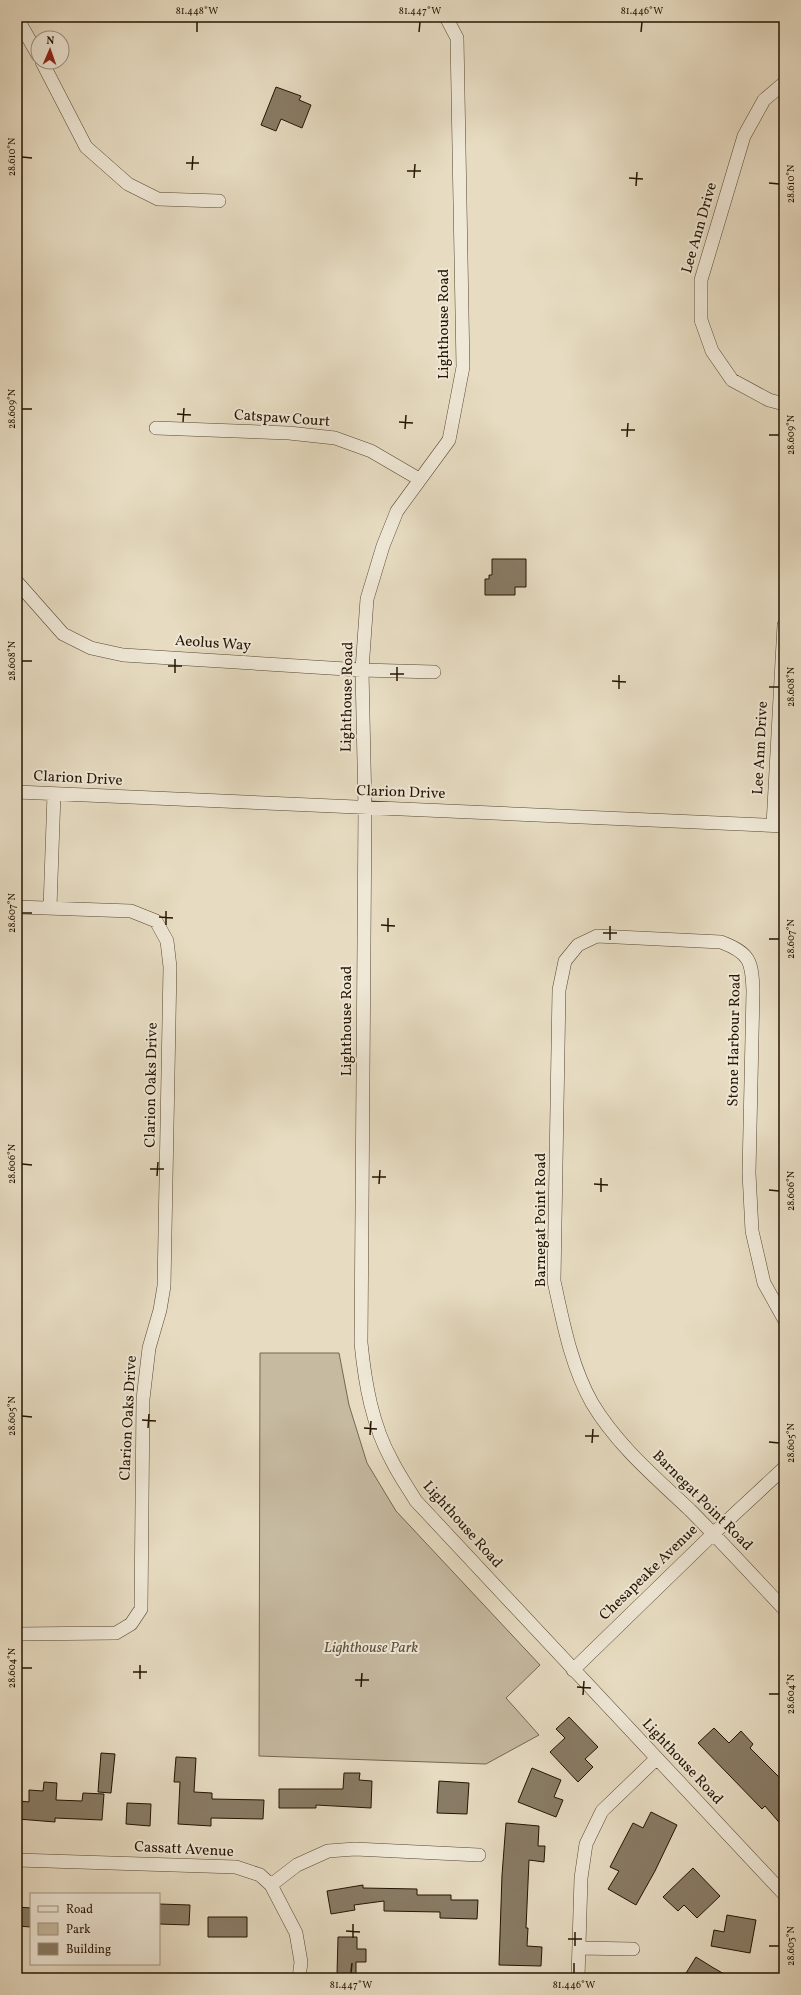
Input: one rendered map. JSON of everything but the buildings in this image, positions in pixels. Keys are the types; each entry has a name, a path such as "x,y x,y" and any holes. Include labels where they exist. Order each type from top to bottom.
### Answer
{"street":[{"name":"Lighthouse Road","path":"446,17 458,38 463,366 449,440 397,510 383,546 368,599 362,670 365,808 362,1343 366,1385 376,1422 391,1460 416,1501 784,1894"},
{"path":"17,18 30,41"},
{"path":"46,70 86,147 128,184 158,198 219,201"},
{"name":"Lee Ann Drive","path":"784,83 764,100 744,136 701,280 701,320 712,350 732,380 769,400 784,404"},
{"name":"Catspaw Court","path":"156,428 289,433 335,438 371,451 419,479"},
{"name":"Aeolus Way","path":"17,582 63,634 91,648 123,654 362,670 434,672"},
{"name":"Lee Ann Drive","path":"779,825 784,625"},
{"name":"Clarion Drive","path":"17,792 779,825"},
{"path":"50,907 54,794"},
{"name":"Clarion Oaks Drive","path":"17,907 132,911 156,921 167,941 170,967 164,1286 149,1348 143,1399 141,1609 131,1624 116,1633 99,1635 17,1634"},
{"name":"Stone Harbour Road","path":"559,990 566,961 578,945 597,936 721,942 737,948 752,966 753,990 749,1173 752,1231 764,1283 784,1319"},
{"name":"Barnegat Point Road","path":"559,990 554,1281 564,1327 576,1368 592,1402 619,1441 713,1534 784,1609"},
{"name":"Chesapeake Avenue","path":"573,1670 713,1534 784,1468"},
{"path":"578,1978 581,1878 586,1844 602,1811 656,1759"},
{"path":"299,1978 301,1962 296,1933 271,1885 297,1865 328,1851 355,1849 479,1855"},
{"name":"Cassatt Avenue","path":"17,1860 236,1867 260,1875 271,1885"},
{"path":"579,1948 632,1949"}],"green space":[{"name":"Lighthouse Park","path":"260,1353 339,1353 349,1405 367,1463 396,1511 540,1665 506,1698 539,1735 486,1764 259,1756"}]}
